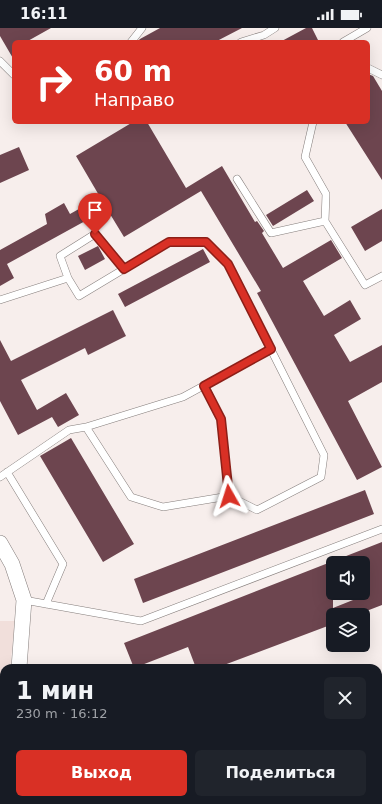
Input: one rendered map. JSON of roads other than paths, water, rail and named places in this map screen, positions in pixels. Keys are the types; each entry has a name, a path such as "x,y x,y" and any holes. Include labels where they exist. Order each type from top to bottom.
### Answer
{"street":[{"path":"0,543 12,564 24,600 19,664"}],"lane":[{"path":"133,40 142,28"},
{"path":"248,40 264,35 275,28"},
{"path":"346,40 367,28"},
{"path":"0,61 12,73"},
{"path":"370,69 382,75"},
{"path":"312,124 305,157 326,194 325,221 365,285 382,276"},
{"path":"237,179 270,233 325,221"},
{"path":"86,428 130,497 163,507 229,496 257,510 321,477 324,454 228,264 206,242 169,242 124,269 79,296 68,278 60,256 95,234 124,269"},
{"path":"0,300 68,278"},
{"path":"0,477 69,430 86,428 183,396 271,349"},
{"path":"204,386 221,419 229,496"},
{"path":"7,472 63,564 46,604"},
{"path":"24,600 141,621 382,529"}]}
